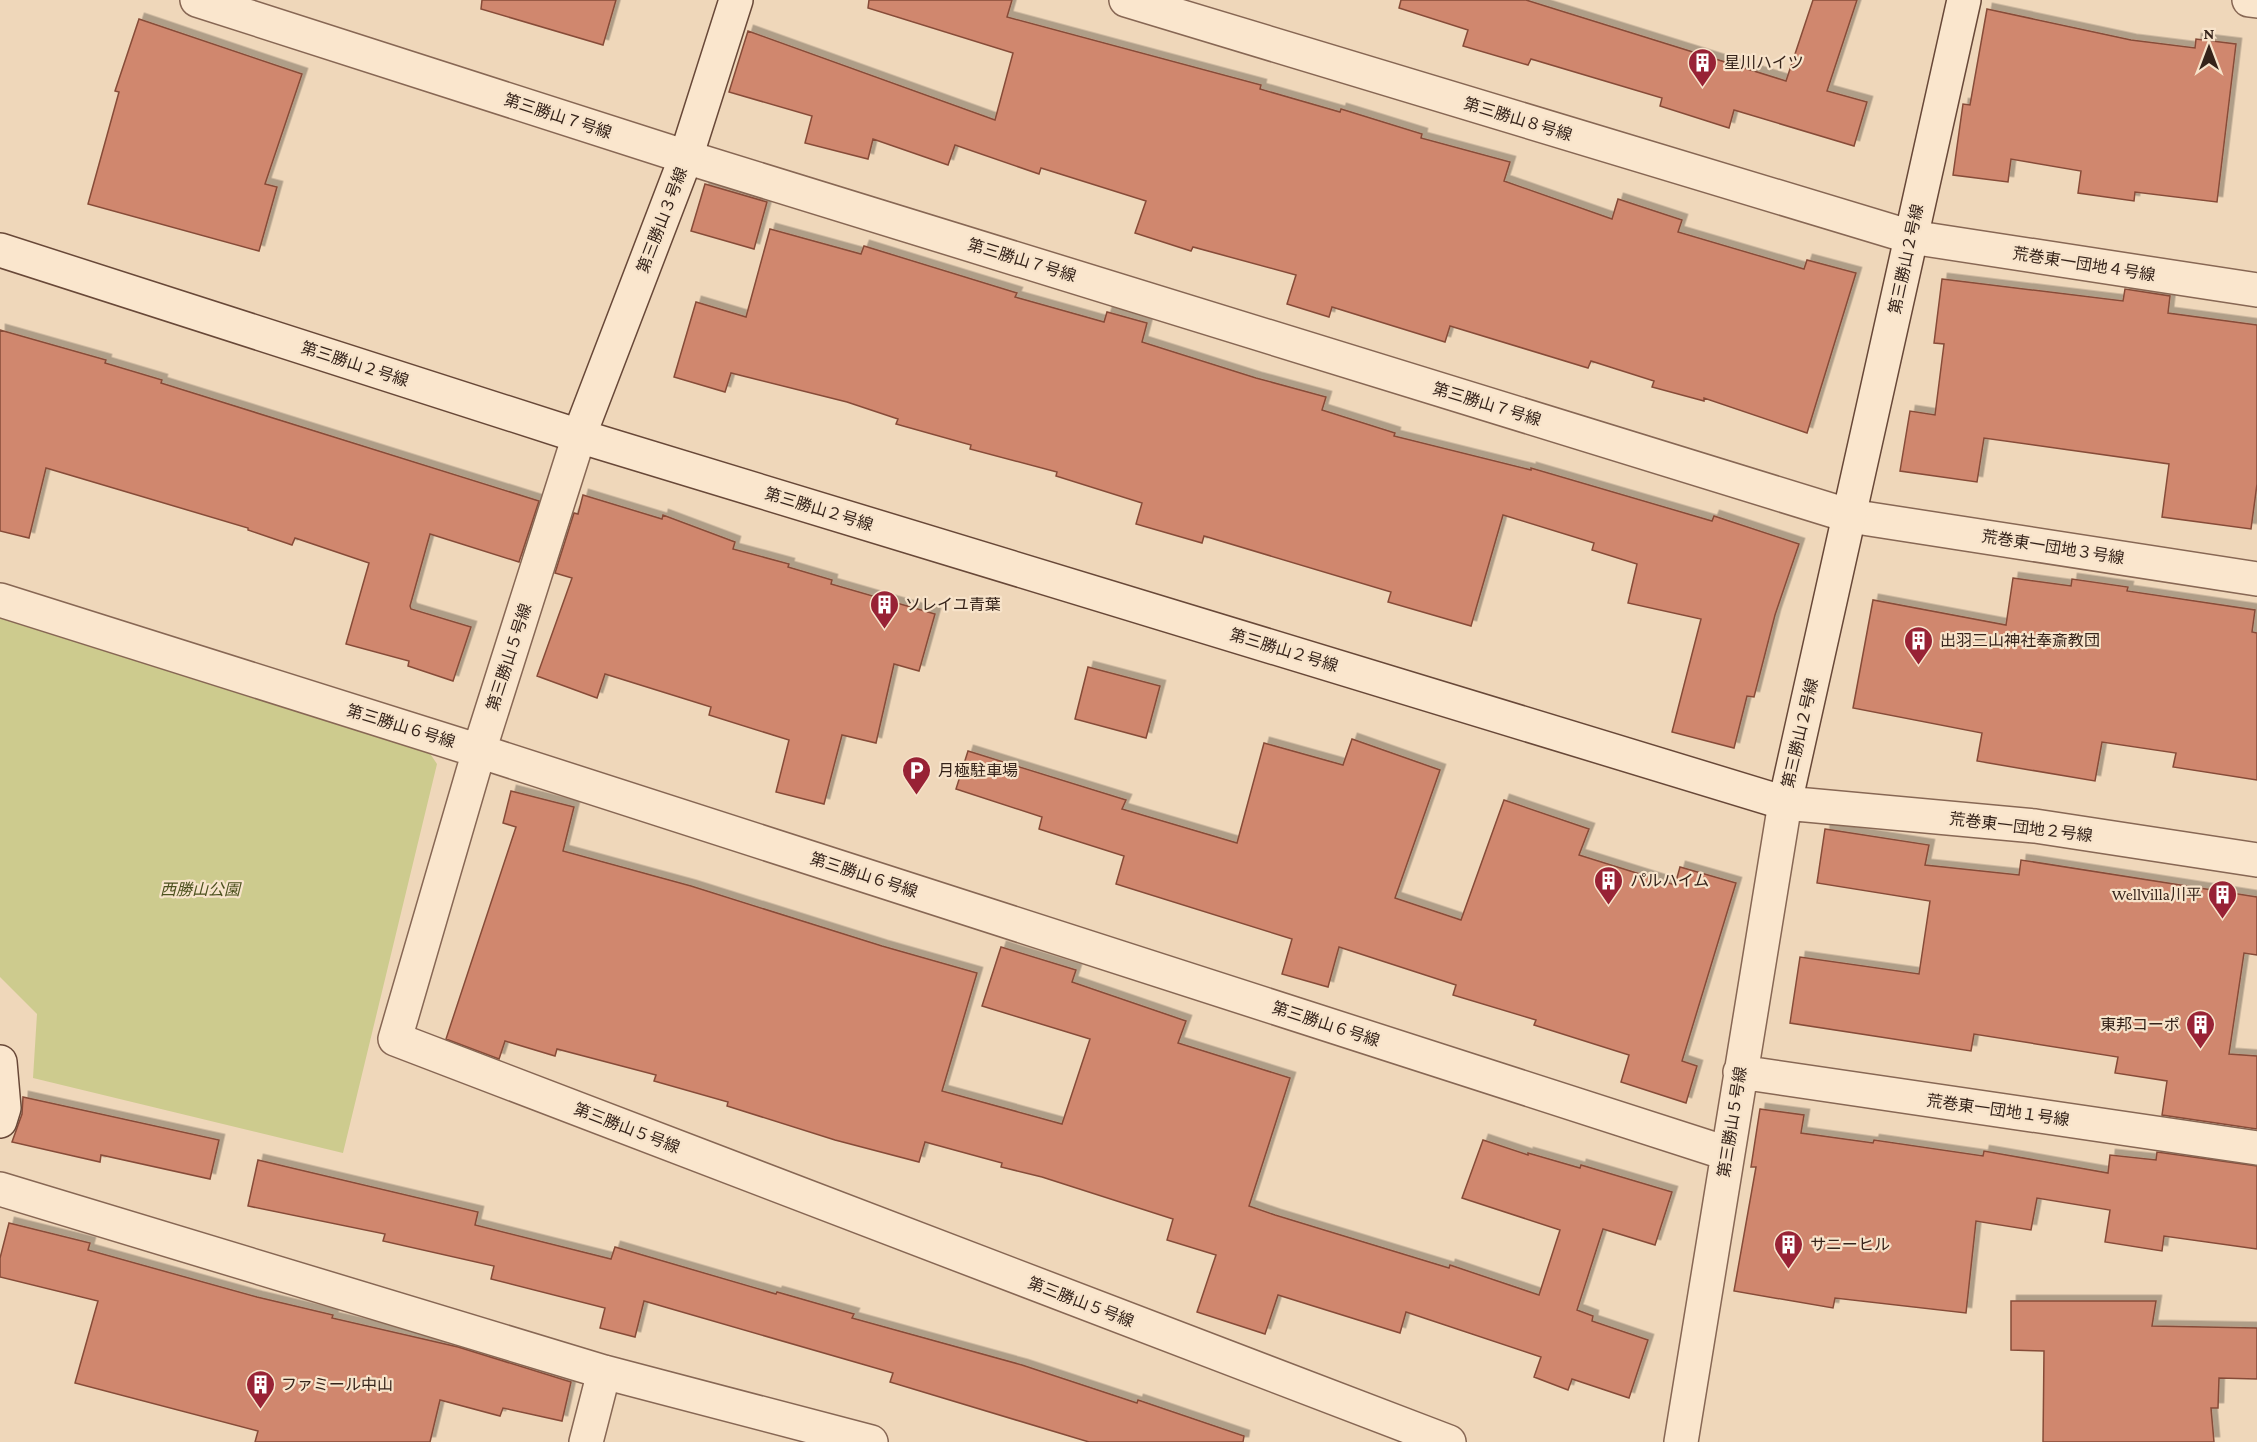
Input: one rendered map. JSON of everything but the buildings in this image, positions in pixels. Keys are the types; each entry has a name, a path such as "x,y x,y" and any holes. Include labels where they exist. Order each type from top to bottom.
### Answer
{"street":[{"name":"第三勝山７号線","path":"197,0 686,156 1850,516"},
{"name":"第三勝山３号線","path":"579,436 686,156 736,0"},
{"name":"第三勝山８号線","path":"1126,0 1911,237"},
{"name":"第三勝山２号線","path":"0,250 579,436 1785,802 1964,0"},
{"path":"2249,0 2257,1"},
{"name":"荒巻東一団地４号線","path":"1911,237 2257,290"},
{"name":"第三勝山５号線","path":"579,436 479,751 395,1040 1449,1442"},
{"name":"荒巻東一団地３号線","path":"1850,516 2257,579"},
{"name":"第三勝山６号線","path":"0,600 479,751 1726,1154"},
{"name":"第三勝山５号線","path":"1682,1442 1726,1154 1785,802"},
{"name":"荒巻東一団地２号線","path":"1785,802 2035,826 2257,860"},
{"path":"0,1062 4,1108 0,1121"},
{"name":"荒巻東一団地１号線","path":"1740,1072 2257,1148"},
{"path":"0,1189 604,1372 871,1442"},
{"path":"586,1442 604,1372"}],"green space":[{"name":"西勝山公園","path":"0,614 429,752 437,764 343,1153 33,1078 37,1014 0,977"}],"place":[{"name":"星川ハイツ","path":"1703,88"},
{"name":"ソレイユ青葉","path":"884,630"},
{"name":"出羽三山神社奉斎教団","path":"1919,666"},
{"name":"月極駐車場","path":"917,796"},
{"name":"パルハイム","path":"1609,906"},
{"name":"WellVilla川平","path":"2223,920"},
{"name":"東邦コーポ","path":"2201,1050"},
{"name":"サニーヒル","path":"1789,1270"},
{"name":"ファミール中山","path":"260,1410"}]}
